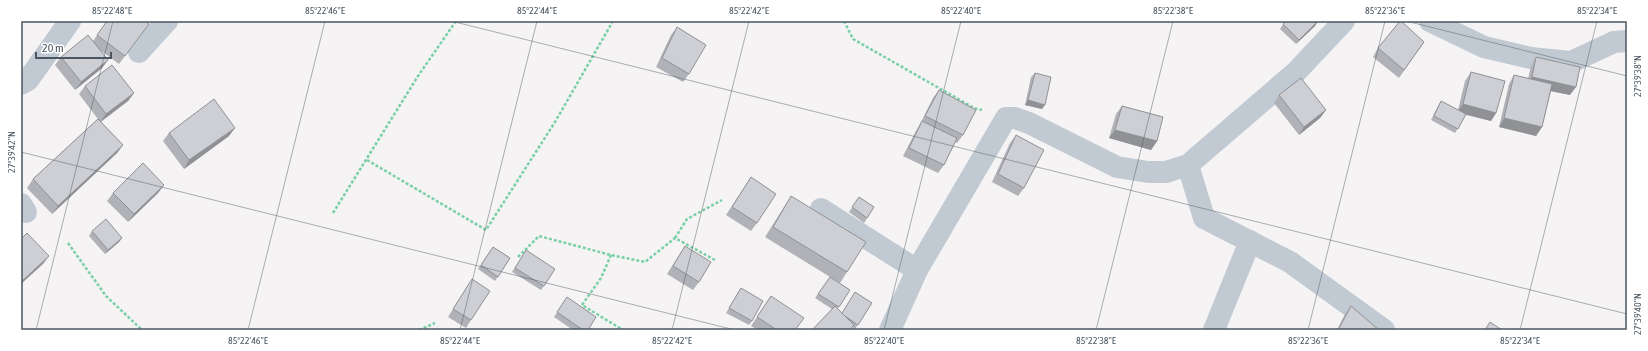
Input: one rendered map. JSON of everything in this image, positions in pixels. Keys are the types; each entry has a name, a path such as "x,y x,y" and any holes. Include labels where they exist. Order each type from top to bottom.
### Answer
{"street":[{"path":"21,84 28,80 70,21"},
{"path":"139,52 167,21"},
{"path":"890,330 917,270 1006,118 1015,118 1029,124 1117,166 1148,172 1166,172 1188,164 1296,72 1344,21"},
{"path":"1430,21 1484,47 1531,58 1571,62 1614,42 1627,41"},
{"path":"1188,164 1204,218 1290,262 1384,330"},
{"path":"821,209 917,270"},
{"path":"1214,330 1250,241"}],"path":[{"path":"333,213 418,76 456,21"},
{"path":"367,160 486,230 555,122 613,21"},
{"path":"844,21 853,39 974,108 1006,118"},
{"path":"518,257 539,236 611,255 646,262 675,238 687,219 722,200"},
{"path":"675,238 715,260"},
{"path":"68,243 106,296 142,330"},
{"path":"611,255 601,278 582,305 623,330"},
{"path":"419,330 435,323"}],"building":[{"path":"107,21 145,21 149,24 125,56 97,35"},
{"path":"1286,21 1318,21 1299,40 1283,24"},
{"path":"1400,21 1424,42 1404,70 1378,48"},
{"path":"677,27 706,45 689,74 662,58"},
{"path":"88,35 108,60 81,82 61,57"},
{"path":"1536,57 1580,67 1576,87 1532,77"},
{"path":"112,65 134,93 106,114 85,86"},
{"path":"1471,72 1505,81 1496,113 1463,104"},
{"path":"1035,73 1051,77 1045,105 1028,100"},
{"path":"1514,75 1552,84 1542,127 1504,118"},
{"path":"1301,78 1326,110 1304,127 1279,95"},
{"path":"939,90 976,110 963,135 925,116"},
{"path":"214,99 235,128 189,160 169,133"},
{"path":"1441,101 1466,114 1458,129 1434,116"},
{"path":"1122,106 1163,117 1157,141 1115,130"},
{"path":"98,119 123,145 58,206 33,179"},
{"path":"922,121 957,138 944,165 909,148"},
{"path":"1016,135 1044,150 1024,188 998,174"},
{"path":"143,163 164,185 134,214 113,193"},
{"path":"751,177 776,194 757,223 732,207"},
{"path":"791,196 866,242 847,272 773,227"},
{"path":"859,197 874,207 867,218 852,207"},
{"path":"106,219 122,238 108,250 92,231"},
{"path":"27,233 49,256 21,282 21,239"},
{"path":"685,246 711,262 699,282 673,266"},
{"path":"493,247 510,258 498,277 481,265"},
{"path":"526,250 555,269 544,286 515,268"},
{"path":"830,277 850,290 839,307 818,294"},
{"path":"472,279 490,291 471,320 453,309"},
{"path":"741,288 763,301 752,321 729,308"},
{"path":"855,292 872,303 858,325 842,313"},
{"path":"771,296 804,318 795,330 777,330 757,317"},
{"path":"567,297 596,317 588,330 583,330 557,312"},
{"path":"835,306 854,325 849,330 812,330"},
{"path":"1351,306 1379,330 1338,330"},
{"path":"1490,322 1502,330 1485,330"}]}
